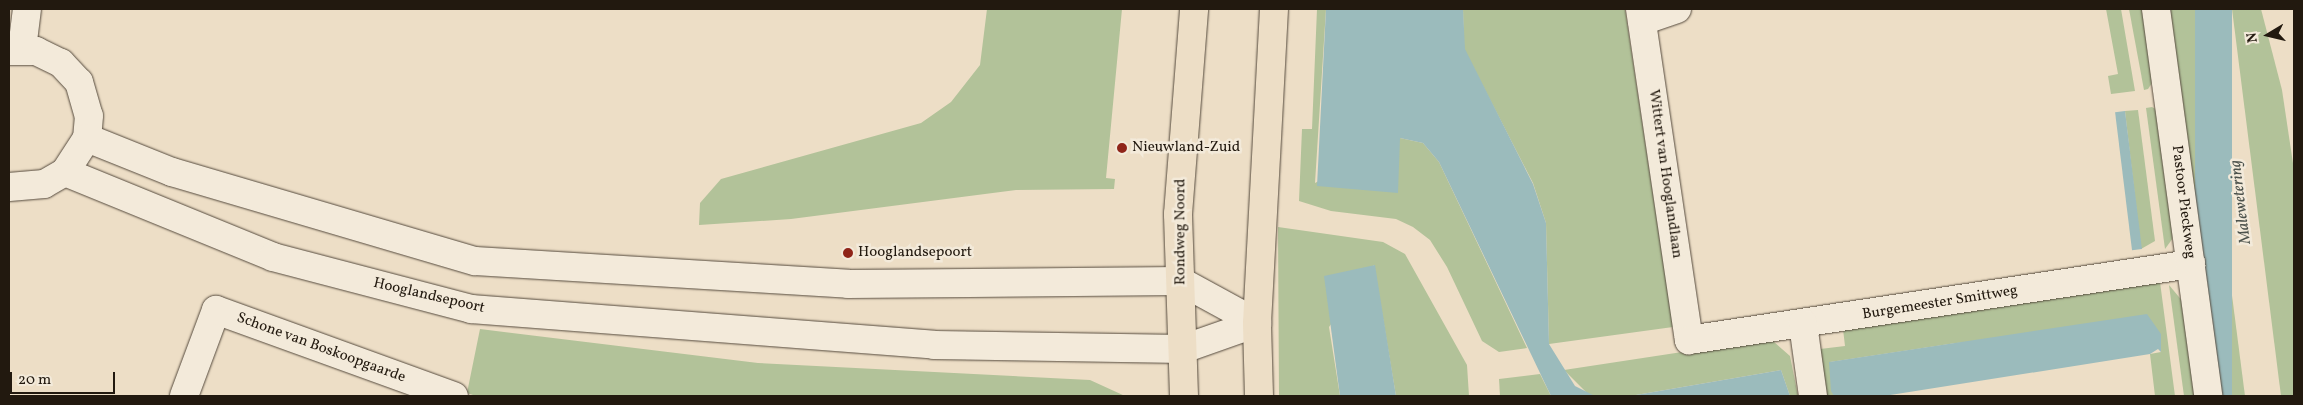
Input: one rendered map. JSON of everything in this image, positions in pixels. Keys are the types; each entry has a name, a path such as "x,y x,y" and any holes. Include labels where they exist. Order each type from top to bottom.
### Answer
{"main road":[{"name":"Rondweg Noord","path":"1184,396 1178,214 1194,9"},
{"path":"1259,396 1257,323 1274,9"}],"street":[{"path":"9,187 44,184 65,172 87,138 89,116 79,82 50,56 15,50 27,9"},
{"path":"1641,15 1677,9"},
{"name":"Pastoor Pieckweg","path":"2156,9 2208,396"},
{"name":"Wittert van Hooglandlaan","path":"1641,15 1689,340"},
{"path":"87,138 172,172 476,261 848,284 1180,281 1257,323"},
{"name":"Hooglandsepoort","path":"65,172 273,257 471,309 850,341 1183,349 1257,323"},
{"name":"Burgemeester Smittweg","path":"1689,340 2191,264"},
{"name":"Schone van Boskoopgaarde","path":"184,396 216,310 454,396"},
{"path":"1803,324 1813,396"}],"green space":[{"path":"987,9 1122,9 1106,178 1115,179 1114,189 1016,190 791,219 699,225 700,203 721,179 921,123 951,102 980,65"},
{"path":"1317,9 1326,9 1315,183 1400,138 1423,143 1439,162 1527,348 1499,352 1482,341 1447,267 1430,240 1413,227 1396,219 1331,211 1299,201 1302,129 1312,129"},
{"path":"1463,9 1625,9 1673,327 1549,344 1546,223 1533,183 1464,49"},
{"path":"2106,9 2121,9 2135,91 2111,94 2108,76 2118,74"},
{"path":"2129,9 2142,9 2154,80 2148,89 2144,90"},
{"path":"2167,9 2195,9 2245,396 2221,396"},
{"path":"2232,9 2261,9 2282,90 2294,170 2294,396 2281,396"},
{"path":"2152,107 2157,110 2173,238 2165,249 2146,108"},
{"path":"2138,110 2155,241 2141,249 2125,111"},
{"path":"1278,227 1383,242 1405,254 1467,365 1469,396 1396,396 1374,265 1329,327 1340,396 1279,396"},
{"path":"2160,282 2175,396 2155,396 2150,354 2161,352 2161,334 1956,343 1830,362 1834,396 1823,396 1820,349 1845,346 1843,329"},
{"path":"2169,285 2184,303 2195,396 2184,396"},
{"path":"480,329 758,363 1090,380 1125,396 476,396 467,393"},
{"path":"1761,340 1773,341 1790,356 1798,396 1790,396 1781,370 1630,396 1589,395 1564,370"},
{"path":"1540,374 1551,396 1500,396 1499,379"}],"water":[{"path":"1326,9 1463,9 1465,49 1533,184 1546,223 1549,344 1575,386 1595,396 1551,396 1439,162 1423,143 1400,138 1398,193 1317,186"},
{"path":"2195,9 2232,9 2232,396 2195,396"},
{"path":"2125,111 2142,249 2132,250 2115,112"},
{"path":"1375,265 1396,396 1340,396 1324,276"},
{"path":"2147,314 2161,334 2161,352 2158,349 2150,354 1884,396 1834,396 1831,391 1829,362"},
{"path":"1781,370 1790,396 1630,396"}],"place":[{"name":"Nieuwland-Zuid","path":"1122,148"},
{"name":"Hooglandsepoort","path":"848,253"}],"water label":[{"name":"Malewetering","path":"2241,202"}]}
